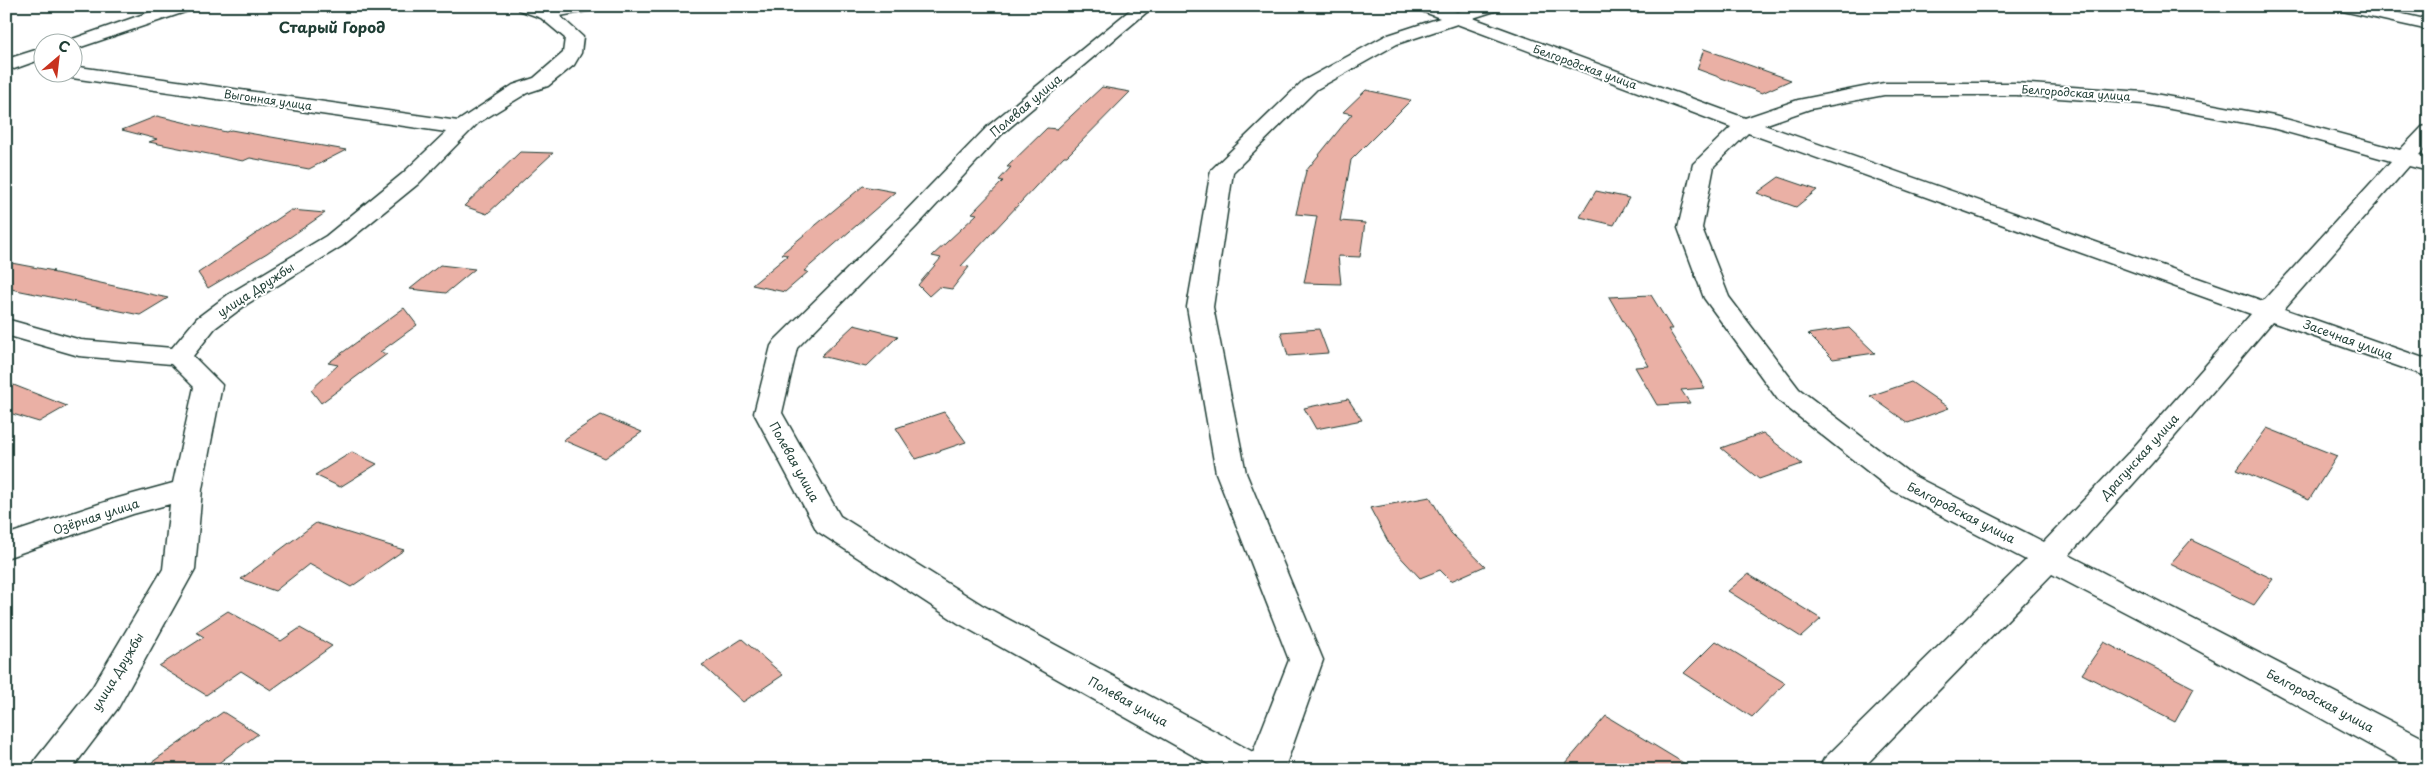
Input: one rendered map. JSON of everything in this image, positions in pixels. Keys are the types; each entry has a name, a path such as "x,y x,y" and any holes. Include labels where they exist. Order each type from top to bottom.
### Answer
{"street":[{"path":"82,41 185,6"},
{"path":"536,10 587,6"},
{"name":"Полевая улица","path":"1146,6 995,130 908,222 784,346 768,413 828,523 970,614 1253,770"},
{"name":"Белгородская улица","path":"1425,6 1746,125 2268,311"},
{"path":"1265,770 1306,660 1231,473 1200,307 1222,170 1310,85 1391,40 1492,6"},
{"path":"2344,6 2429,25"},
{"name":"улица Дружбы","path":"49,770 105,698 178,568 187,489 208,385 179,357 206,323 238,299 334,241 410,179 483,111 520,89 542,82 567,61 572,53 574,37 536,10"},
{"path":"32,57 14,63 32,66"},
{"name":"Выгонная улица","path":"82,73 443,126 464,127"},
{"name":"Белгородская улица","path":"2417,162 2274,122 2144,98 2016,89 1884,89 1805,104 1746,125 1704,164 1690,228 1717,298 1789,395 1901,482 2429,759"},
{"name":"Драгунская улица","path":"1837,770 2048,558 2142,456 2268,311 2417,162 2429,131"},
{"name":"Засечная улица","path":"2268,311 2429,369"},
{"path":"6,327 79,348 179,357"},
{"name":"Озёрная улица","path":"6,547 122,507 187,489"}],"building":[{"path":"1704,49 1791,80 1762,93 1697,69"},
{"path":"1102,87 1130,92 1067,156 1064,156 961,266 969,267 952,289 939,287 929,296 918,285 941,258 932,256 977,214 972,213 1003,181 999,180 1011,167 1007,167 1047,128 1057,129"},
{"path":"1366,90 1411,100 1351,160 1340,221 1365,223 1360,257 1338,256 1341,284 1304,283 1317,216 1296,214 1306,171 1352,114 1343,112"},
{"path":"157,116 226,132 231,130 346,150 309,169 250,158 243,161 149,142 157,139 122,130"},
{"path":"520,152 553,153 487,214 464,206"},
{"path":"1779,177 1817,190 1796,207 1757,193"},
{"path":"863,186 895,192 804,271 808,272 785,292 752,285 788,255 781,254"},
{"path":"1596,191 1629,198 1614,225 1580,217"},
{"path":"291,210 325,213 267,253 208,288 198,273"},
{"path":"6,262 54,271 51,272 168,298 140,315 6,288"},
{"path":"440,265 475,269 446,293 410,289"},
{"path":"1651,295 1672,329 1668,329 1705,388 1681,390 1690,403 1657,405 1635,367 1649,366 1609,297"},
{"path":"404,308 417,325 380,352 387,354 321,403 311,390 338,365 328,363"},
{"path":"854,325 898,336 866,367 821,356"},
{"path":"1849,328 1875,353 1833,359 1808,334"},
{"path":"1319,329 1328,353 1288,356 1281,332"},
{"path":"6,382 67,406 39,422 6,412"},
{"path":"1911,382 1949,408 1908,423 1870,396"},
{"path":"1348,399 1362,420 1316,429 1304,408"},
{"path":"944,412 966,442 916,459 896,428"},
{"path":"601,415 642,432 605,458 563,440"},
{"path":"2267,428 2337,456 2309,500 2237,469"},
{"path":"1763,433 1802,464 1759,479 1721,448"},
{"path":"352,452 377,464 340,487 315,475"},
{"path":"1430,497 1451,533 1485,566 1451,581 1440,570 1420,578 1391,547 1370,508"},
{"path":"316,523 404,550 351,587 309,564 275,591 241,579"},
{"path":"2191,540 2273,579 2254,605 2170,564"},
{"path":"1748,574 1821,619 1801,637 1728,591"},
{"path":"228,611 281,641 300,628 332,646 271,690 241,671 206,695 159,666 204,637 196,632"},
{"path":"742,639 783,675 743,702 702,665"},
{"path":"1716,641 1785,683 1752,717 1684,673"},
{"path":"2104,642 2194,688 2175,722 2082,674"},
{"path":"223,712 258,734 209,770 141,770"},
{"path":"1606,716 1695,770 1560,770"}],"district":[{"name":"Старый Город","path":"332,28"}]}
